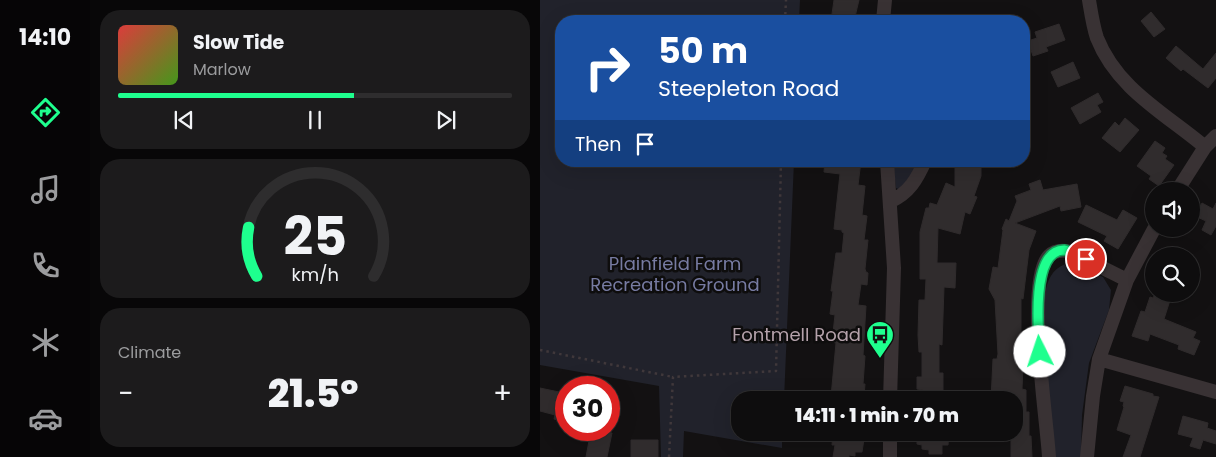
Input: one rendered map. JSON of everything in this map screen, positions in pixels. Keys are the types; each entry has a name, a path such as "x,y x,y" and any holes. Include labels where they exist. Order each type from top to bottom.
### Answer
{"street":[{"path":"884,15 885,0"},
{"path":"1089,0 1098,38 1112,65 1130,87 1152,107 1186,130 1205,147"},
{"path":"1183,182 1205,147 1216,136"},
{"path":"888,167 894,268 890,391"},
{"path":"891,201 902,196 908,190 921,167"},
{"path":"1087,457 1099,359 1127,280 1150,237"},
{"path":"1049,457 1038,332 1039,290 1046,262 1050,256 1063,250 1071,252 1127,280"},
{"path":"1099,359 1216,391"},
{"path":"890,441 890,457"}],"path":[{"path":"785,15 786,0"},
{"path":"540,350 673,377 776,372 781,167"},
{"path":"669,457 673,377"}],"green space":[{"name":"Plainfield Farm Recreation Ground","path":"540,0 800,0 799,15 555,15 555,167 794,167 784,391 731,391 731,439 684,431 683,457 661,457 659,386 620,379 620,376 602,376 540,365"},
{"path":"894,167 915,167 900,190 896,188"},
{"path":"1070,263 1103,277 1111,290 1109,310 1089,363 1082,415 1081,457 1055,457 1047,377 1051,372 1048,338 1043,332 1044,301 1053,273 1060,266"},
{"name":"Plainfield Farm Recreation Ground","path":"742,441 782,441 782,448"}],"building":[{"path":"834,0 859,0 855,15 832,15"},
{"path":"1151,12 1165,29 1154,37 1141,21"},
{"path":"1059,24 1065,40 1046,47 1048,51 1033,56 1030,40 1037,38 1035,32"},
{"path":"1176,46 1203,69 1216,53 1216,78 1208,88 1183,69 1181,71 1166,58"},
{"path":"1073,62 1080,78 1058,87 1051,72"},
{"path":"1098,93 1103,102 1097,105 1101,112 1080,124 1071,108"},
{"path":"1125,118 1139,130 1120,152 1102,138 1115,122 1119,126"},
{"path":"1155,141 1165,148 1162,153 1167,156 1165,159 1174,165 1162,182 1153,182 1149,179 1151,176 1137,166"},
{"path":"824,167 860,167 858,185 865,186 862,215 867,216 864,240 868,240 865,269 868,273 867,285 861,284 858,305 866,306 863,355 865,356 863,384 865,384 864,391 832,391 836,343 832,342 835,315 830,314 833,291 831,291 836,253 842,253 844,233 842,230 834,229 840,174 824,172"},
{"path":"955,167 981,167 981,176 974,196 977,197 970,214 965,212 960,234 938,228 937,263 956,263 955,288 944,287 942,345 939,344 939,373 943,373 943,391 923,391 917,389 917,377 922,377 922,352 919,352 918,335 919,300 925,300 926,279 920,279 920,232 926,208 929,208 930,203 937,205 946,183 955,187"},
{"path":"1040,180 1043,190 1077,184 1081,207 1061,211 1060,206 1015,223 1036,231 1029,250 1023,299 1021,298 1021,344 1018,344 1019,365 1023,365 1022,389 1026,390 1026,412 1029,412 1029,436 1031,436 1032,457 1011,457 1011,441 1023,441 1023,391 991,391 993,359 997,359 998,354 995,300 989,289 993,267 998,268 1002,229 1006,219 1009,221 1017,201 1015,196 1031,190 1029,184"},
{"path":"1202,203 1213,209 1216,203 1216,226 1211,235 1202,230 1206,221 1200,218 1200,207"},
{"path":"1086,205 1117,220 1123,210 1137,218 1118,249 1104,241 1107,236 1078,222"},
{"path":"1148,302 1169,302 1164,319 1196,332 1193,338 1200,341 1194,355 1178,349 1179,345 1150,334 1148,341 1132,336 1141,311 1145,312"},
{"path":"1125,386 1159,397 1140,457 1123,457 1131,435 1117,430 1124,407 1124,402 1120,401"},
{"path":"540,388 555,391 555,415 540,411"},
{"path":"1183,416 1208,423 1207,428 1216,431 1216,444 1203,440 1200,449 1190,446 1193,438 1178,434"},
{"path":"631,440 658,440 658,457 631,457"},
{"path":"589,441 610,441 607,457 586,457"},
{"path":"832,441 864,441 862,452 855,452 855,456 849,455 849,457 833,457 835,445 832,445"},
{"path":"917,441 948,441 948,445 942,445 942,454 929,454 929,450 922,449 922,445 917,444"}],"place":[{"name":"Fontmell Road","path":"880,359"}],"route":[{"path":"1040,352 1038,314 1042,270 1050,256 1063,250 1086,259"}]}
